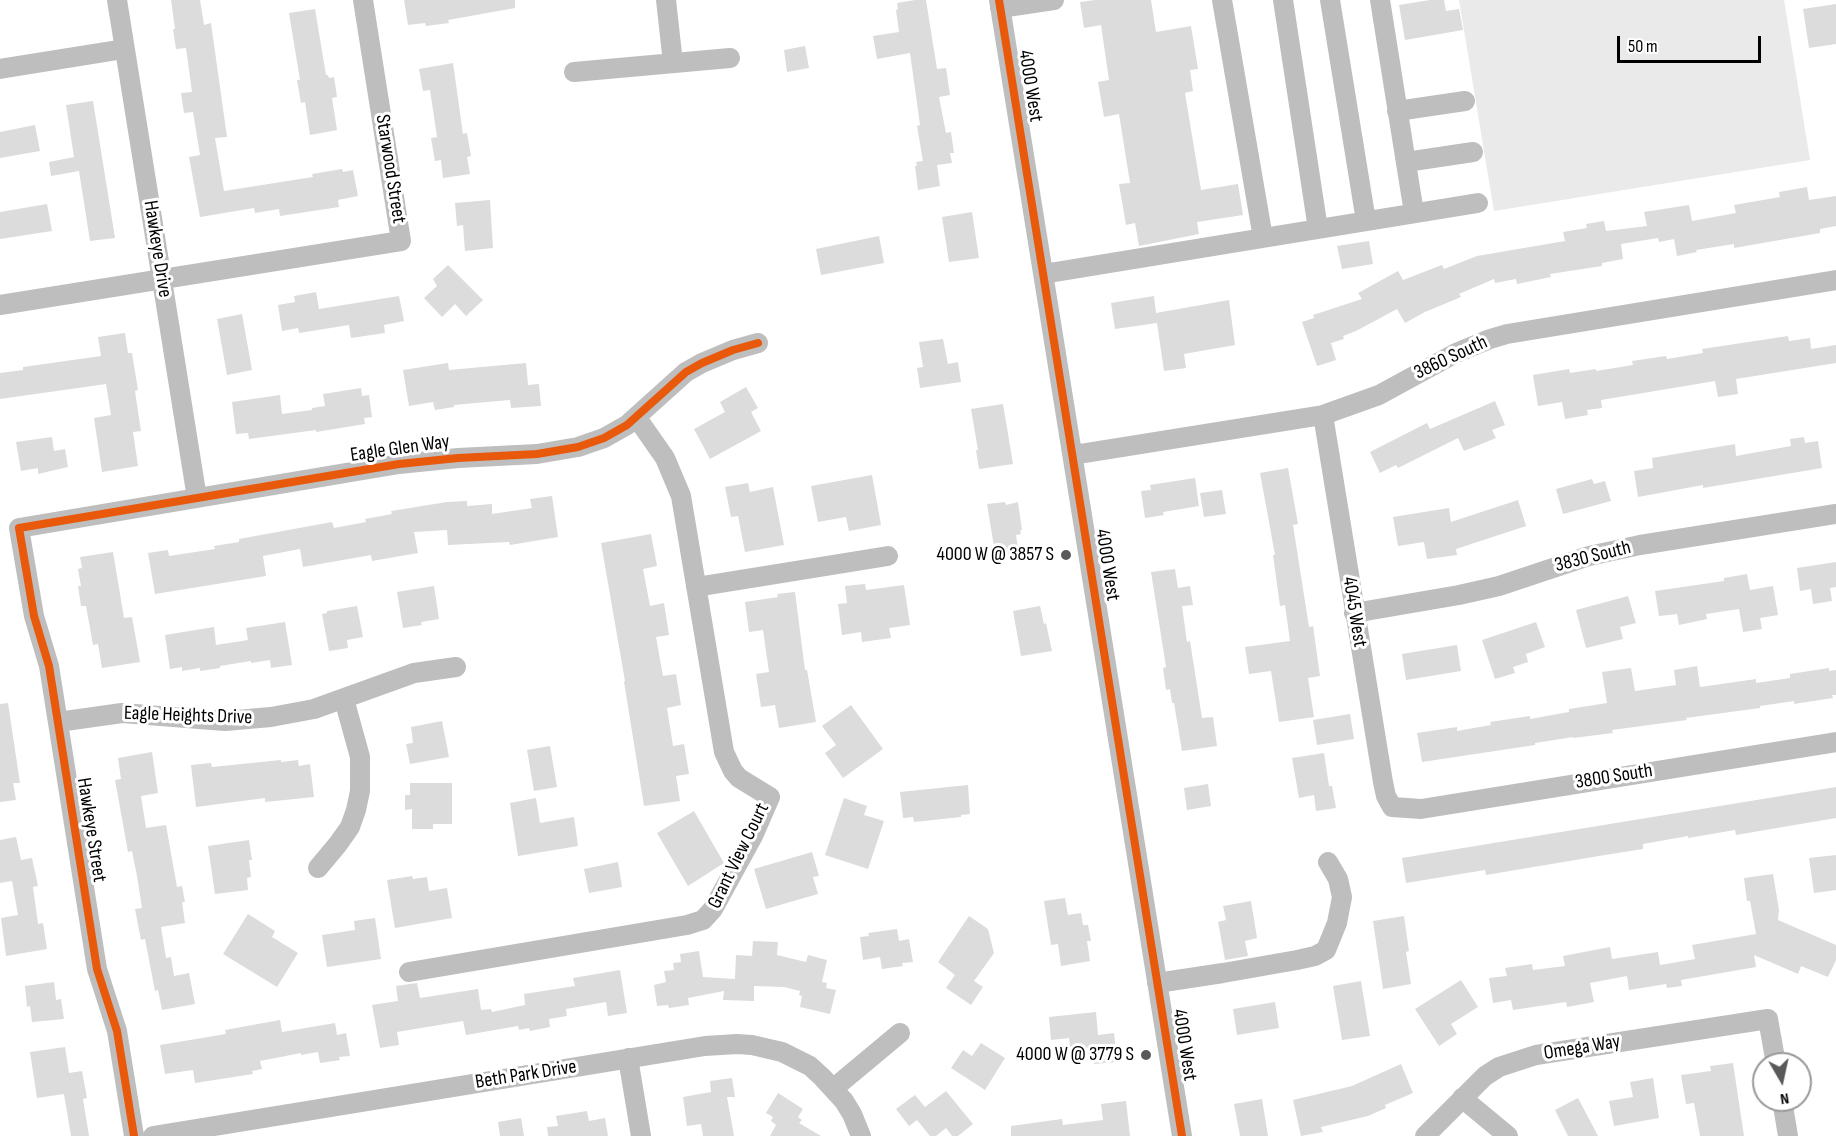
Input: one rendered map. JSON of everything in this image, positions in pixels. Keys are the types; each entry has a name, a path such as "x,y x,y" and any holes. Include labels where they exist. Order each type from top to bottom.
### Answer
{"street":[{"name":"Hawkeye Drive","path":"117,0 196,498"},
{"name":"Starwood Street","path":"162,280 401,241 363,0"},
{"path":"1000,4 1054,0"},
{"path":"1222,0 1263,238"},
{"path":"1283,0 1318,229"},
{"path":"1329,0 1366,221"},
{"path":"1380,0 1414,213"},
{"name":"4000 West","path":"1000,4 1182,1136"},
{"path":"667,6 673,63"},
{"path":"0,69 124,48"},
{"path":"574,72 730,58"},
{"path":"1397,111 1465,101"},
{"path":"1406,162 1473,152"},
{"path":"1043,274 1478,203"},
{"path":"0,305 162,280"},
{"name":"3860 South","path":"1072,455 1323,415 1345,409 1379,395 1456,353 1507,334 1836,280"},
{"name":"Eagle Glen Way","path":"19,528 429,460 552,452 578,447 598,440 637,418 686,372 714,357 758,343"},
{"name":"4045 West","path":"1323,415 1383,782 1386,796 1392,807"},
{"name":"Grant View Court","path":"409,972 687,925 703,920 713,909 753,836 770,797 739,778 724,752 686,521 676,484 665,458 637,418"},
{"name":"3830 South","path":"1354,613 1459,596 1499,586 1589,556 1836,514"},
{"name":"Hawkeye Street","path":"19,528 34,616 49,666 94,953 117,1031 134,1136"},
{"path":"696,587 888,556"},
{"name":"Eagle Heights Drive","path":"58,722 129,713 206,721 248,720 294,713 344,699 414,673 456,667"},
{"path":"318,868 350,827 359,801 360,757 344,699"},
{"name":"3800 South","path":"1392,807 1421,808 1836,742"},
{"path":"1157,982 1297,960 1315,956 1326,950 1337,923 1342,897 1338,879 1328,862"},
{"name":"Omega Way","path":"1425,1136 1485,1076 1499,1066 1517,1060 1768,1019 1774,1052"},
{"path":"834,1088 900,1033"},
{"name":"Beth Park Drive","path":"153,1136 713,1045 752,1045 782,1052 810,1066 834,1088 852,1114 861,1136"},
{"path":"628,1058 640,1136"},
{"path":"1462,1098 1508,1136"},
{"path":"1784,1112 1788,1136"}],"shaded area":[{"path":"1459,0 1784,0 1810,160 1494,211"}],"building":[{"path":"171,0 200,0 204,25 211,23 227,137 215,138 224,191 313,177 312,174 342,169 343,172 353,170 358,196 338,200 339,207 280,216 279,209 255,213 254,208 200,217 189,157 200,155 193,112 184,113 181,93 192,92 186,48 176,49"},
{"path":"404,0 515,0 515,8 448,20 449,23 426,26 425,23 408,25"},
{"path":"926,0 937,69 946,68 950,95 939,97 946,133 951,132 954,153 950,153 952,163 937,165 940,186 918,190 915,166 917,166 916,162 923,161 910,53 877,59 873,36 899,32 897,3"},
{"path":"1151,0 1156,32 1191,26 1198,69 1190,70 1193,91 1185,93 1201,190 1238,184 1243,215 1197,222 1199,234 1139,246 1135,223 1126,225 1119,184 1130,183 1119,114 1104,117 1098,82 1109,80 1101,25 1084,28 1080,2"},
{"path":"1444,0 1446,11 1459,9 1463,30 1405,40 1399,5"},
{"path":"1836,4 1836,44 1809,48 1803,9"},
{"path":"315,9 326,75 329,78 334,77 337,97 332,98 337,130 310,135 305,102 301,103 297,80 300,80 289,13"},
{"path":"805,46 809,68 787,72 784,50"},
{"path":"453,63 463,134 467,133 471,156 467,157 470,174 443,178 441,160 435,161 431,138 437,137 430,90 423,91 419,69"},
{"path":"93,101 115,238 90,241 79,171 51,176 49,162 74,157 66,105"},
{"path":"35,125 40,151 0,158 0,132"},
{"path":"1807,187 1809,200 1836,196 1836,226 1820,229 1820,233 1734,248 1734,244 1696,250 1697,252 1677,256 1674,239 1659,242 1658,238 1621,244 1623,259 1602,263 1602,266 1550,274 1551,277 1517,284 1516,279 1495,283 1494,279 1459,294 1461,297 1405,323 1397,309 1343,336 1344,339 1331,343 1336,360 1317,366 1302,322 1314,318 1313,315 1362,299 1358,293 1398,271 1403,280 1442,265 1444,269 1477,256 1565,241 1563,232 1587,228 1586,224 1604,221 1606,231 1647,226 1644,212 1689,205 1692,221 1736,213 1734,205 1780,197 1779,192"},
{"path":"490,200 493,248 465,251 463,225 457,226 455,203"},
{"path":"47,204 52,231 0,239 0,212"},
{"path":"972,212 979,258 949,262 942,217"},
{"path":"879,236 884,263 821,275 816,249"},
{"path":"1369,241 1373,264 1342,269 1337,246"},
{"path":"448,265 483,300 466,316 455,304 442,317 424,298 437,286 433,279"},
{"path":"316,292 319,309 399,296 404,321 384,325 385,333 351,338 349,325 299,333 298,328 282,331 278,305 295,302 294,296"},
{"path":"1154,296 1156,313 1229,300 1235,345 1184,354 1186,368 1164,371 1157,323 1115,329 1111,303"},
{"path":"242,314 252,370 227,375 217,319"},
{"path":"125,333 128,353 132,353 138,390 135,391 141,431 133,432 138,466 102,472 94,418 111,415 106,384 0,399 0,373 23,370 23,367 101,356 98,337"},
{"path":"1788,336 1789,341 1810,338 1811,349 1836,345 1836,363 1736,379 1738,394 1718,397 1715,381 1601,400 1602,408 1587,410 1588,415 1565,419 1562,402 1538,406 1533,375 1569,369 1570,373 1596,369 1596,371 1633,365 1632,361 1666,356 1667,359 1703,353 1702,349"},
{"path":"943,339 948,364 958,362 961,382 920,388 917,368 923,367 919,342"},
{"path":"448,363 449,370 526,363 528,385 539,384 541,406 511,408 510,400 454,405 454,407 435,410 433,402 409,406 403,370"},
{"path":"746,387 758,408 751,412 761,431 710,459 694,429 725,412 720,402"},
{"path":"361,388 362,396 369,395 372,417 364,418 365,424 249,439 248,433 236,434 232,402 280,395 282,414 325,406 323,394"},
{"path":"1495,401 1505,425 1492,430 1496,438 1464,451 1458,438 1398,468 1396,465 1380,473 1370,452 1427,423 1430,429"},
{"path":"1003,404 1013,464 979,469 971,409"},
{"path":"52,437 54,451 65,449 68,467 38,474 38,468 21,471 16,442"},
{"path":"1804,437 1805,443 1818,441 1822,468 1638,497 1634,471 1653,468 1652,458 1735,444 1736,456 1791,446 1790,439"},
{"path":"1288,468 1298,524 1293,525 1309,627 1313,626 1320,676 1308,678 1314,717 1279,722 1271,671 1249,674 1245,647 1290,641 1285,605 1280,606 1273,555 1275,555 1260,473"},
{"path":"872,475 881,525 849,531 846,517 818,522 811,486"},
{"path":"1195,478 1199,506 1163,512 1164,515 1145,518 1141,491 1151,490 1150,485"},
{"path":"1592,479 1594,484 1605,481 1611,501 1563,514 1556,489"},
{"path":"748,483 750,492 773,487 784,545 745,552 738,516 731,517 725,487"},
{"path":"1222,490 1226,514 1204,517 1200,493"},
{"path":"552,496 558,537 510,545 509,542 448,545 447,530 414,532 418,553 372,561 371,555 303,567 300,549 263,556 266,576 155,594 148,553 168,550 169,556 215,549 214,546 239,542 239,539 332,522 334,528 366,522 365,519 392,514 391,511 447,502 467,501 467,506 492,504 492,514 532,508 530,499"},
{"path":"1518,500 1526,526 1456,549 1457,555 1427,559 1424,542 1398,546 1393,517 1449,508 1451,522"},
{"path":"1005,502 1006,505 1018,502 1022,530 1020,530 1021,534 1016,535 1019,555 996,559 987,504"},
{"path":"651,534 657,566 643,569 650,606 664,603 669,635 656,637 663,676 676,674 681,705 667,708 673,746 684,744 689,774 676,776 680,801 644,806 601,543"},
{"path":"113,552 124,618 132,617 140,662 102,668 98,644 93,645 86,606 81,606 78,569 82,568 80,557"},
{"path":"1836,562 1836,587 1830,588 1832,601 1813,604 1811,589 1800,591 1797,568"},
{"path":"1175,569 1178,588 1190,586 1193,605 1182,606 1187,642 1190,641 1202,718 1213,717 1217,746 1182,751 1174,703 1172,703 1170,689 1166,690 1163,668 1166,667 1151,572"},
{"path":"1747,574 1750,590 1773,586 1778,615 1760,618 1762,629 1743,632 1739,609 1706,614 1707,619 1679,625 1677,614 1659,616 1655,591 1724,581 1724,578"},
{"path":"865,584 866,590 904,585 910,625 889,628 891,638 862,642 861,632 842,635 838,604 847,603 845,586"},
{"path":"434,586 439,619 403,628 397,592"},
{"path":"795,592 805,670 807,670 816,722 779,728 775,705 761,707 756,674 769,672 763,630 749,632 745,602"},
{"path":"1628,596 1636,623 1620,627 1623,639 1586,648 1576,610"},
{"path":"357,606 363,637 347,640 348,648 329,651 322,614 327,611"},
{"path":"1040,606 1052,651 1021,656 1013,611"},
{"path":"285,622 292,665 271,668 270,660 251,663 251,661 200,671 200,668 182,671 182,667 170,669 165,635 214,627 216,645 248,640 246,628"},
{"path":"1536,622 1545,647 1526,654 1528,662 1513,667 1515,673 1495,679 1482,640"},
{"path":"1457,645 1461,671 1406,680 1402,654"},
{"path":"1697,666 1700,687 1756,679 1756,683 1790,678 1790,674 1829,668 1829,671 1836,670 1836,695 1832,695 1833,698 1760,706 1760,708 1686,718 1687,720 1612,730 1613,733 1573,737 1422,762 1417,733 1457,727 1457,731 1491,725 1490,722 1530,716 1530,719 1569,712 1569,709 1607,703 1602,672 1631,668 1635,691 1676,685 1674,670"},
{"path":"8,703 20,783 13,783 16,800 0,802 0,704"},
{"path":"851,705 883,749 843,778 825,753 836,745 822,726"},
{"path":"1350,714 1354,739 1317,745 1313,720"},
{"path":"442,721 449,757 410,764 406,744 413,743 411,727"},
{"path":"550,746 557,787 534,791 527,750"},
{"path":"152,752 158,793 141,796 146,828 166,825 177,887 182,886 185,902 182,902 185,923 161,927 166,958 171,957 174,976 189,973 195,1004 162,1010 158,990 155,991 145,939 141,940 135,909 142,908 137,876 132,851 128,852 115,780 121,779 118,758"},
{"path":"1324,753 1329,786 1332,786 1336,808 1316,811 1314,795 1299,798 1292,758"},
{"path":"281,760 281,762 298,760 299,766 310,764 314,797 265,802 265,798 196,807 191,765 211,763 212,767"},
{"path":"410,783 452,783 452,824 433,824 433,829 412,829 412,809 405,810 405,795 410,795"},
{"path":"1208,784 1211,806 1187,810 1184,788"},
{"path":"968,785 970,814 914,822 913,817 903,818 900,792"},
{"path":"1836,787 1836,818 1736,835 1735,830 1688,838 1688,836 1643,844 1643,849 1486,875 1485,870 1406,883 1402,858"},
{"path":"536,798 540,823 574,817 578,846 518,856 510,803"},
{"path":"844,798 867,806 864,815 884,821 868,869 825,855"},
{"path":"694,811 724,863 688,886 657,833"},
{"path":"16,837 21,860 32,858 38,886 33,887 38,924 43,923 47,949 6,956 1,918 18,915 12,881 0,883 0,840"},
{"path":"249,840 252,860 249,860 251,877 247,878 248,890 215,894 208,846"},
{"path":"812,852 819,876 813,877 818,894 766,909 754,869"},
{"path":"1836,855 1836,890 1814,893 1809,858"},
{"path":"618,862 622,887 589,893 584,869"},
{"path":"1773,874 1779,910 1778,920 1836,945 1836,960 1828,977 1801,966 1798,974 1754,955 1756,967 1681,980 1682,986 1667,988 1666,984 1629,990 1627,976 1590,983 1594,1002 1567,1007 1566,1002 1513,1010 1511,1000 1493,1003 1489,978 1507,976 1505,968 1532,964 1533,970 1565,966 1563,956 1610,947 1612,959 1658,952 1660,965 1695,959 1692,945 1756,934 1750,901 1747,901 1744,878"},
{"path":"412,876 413,879 427,877 429,891 447,888 452,918 395,928 387,880"},
{"path":"1065,898 1068,915 1081,913 1083,925 1088,925 1091,941 1087,941 1090,961 1061,966 1058,944 1051,945 1044,901"},
{"path":"1251,901 1257,938 1245,941 1248,956 1225,960 1218,922 1226,920 1223,906"},
{"path":"248,914 275,931 272,937 298,953 277,987 223,954"},
{"path":"969,916 988,929 994,953 974,981 983,987 971,1005 946,988 955,975 938,962"},
{"path":"1404,916 1411,984 1383,989 1373,921"},
{"path":"375,918 381,959 327,967 322,935 355,930 354,921"},
{"path":"897,929 899,941 909,939 913,962 882,969 880,957 863,960 860,937 869,936 868,933"},
{"path":"753,941 778,942 777,955 806,962 808,955 827,960 822,982 827,983 826,988 836,990 830,1014 800,1007 802,996 799,995 800,991 784,987 754,986 754,1001 723,1000 724,991 688,998 689,1005 669,1008 668,1005 657,1006 654,985 666,982 664,971 674,970 673,963 681,962 680,954 699,951 703,977 735,979 736,955 752,956"},
{"path":"620,970 627,1013 608,1016 606,1002 566,1009 567,1016 549,1019 550,1027 530,1031 529,1028 519,1030 518,1026 466,1035 463,1021 397,1032 399,1045 380,1048 372,1005 398,1001 396,986 417,983 420,998 478,989 481,1010 491,1009 492,1012 525,1005 524,994 575,986 573,978"},
{"path":"1461,980 1478,1007 1451,1024 1457,1034 1439,1046 1415,1009"},
{"path":"1361,981 1370,1036 1342,1040 1333,986"},
{"path":"54,982 56,1000 61,999 64,1019 32,1022 30,1006 27,1007 25,986"},
{"path":"1275,1002 1279,1028 1237,1035 1233,1009"},
{"path":"1096,1012 1098,1035 1114,1033 1117,1062 1094,1064 1093,1054 1071,1056 1069,1038 1051,1040 1049,1017"},
{"path":"280,1020 282,1032 335,1023 337,1035 346,1033 350,1056 320,1063 318,1052 301,1055 301,1053 260,1061 262,1069 252,1071 253,1074 195,1083 193,1070 165,1074 160,1045 226,1034 225,1030"},
{"path":"981,1043 1005,1058 985,1090 951,1068 963,1050 972,1056"},
{"path":"65,1047 69,1073 82,1071 87,1098 83,1099 89,1136 71,1136 64,1094 37,1098 30,1052"},
{"path":"1733,1063 1744,1136 1700,1136 1694,1103 1686,1104 1681,1075 1711,1071 1710,1066"},
{"path":"1401,1064 1413,1093 1385,1105 1386,1108 1368,1116 1321,1127 1323,1132 1301,1136 1293,1100 1352,1086"},
{"path":"732,1078 735,1097 727,1097 734,1136 703,1136 701,1124 687,1126 683,1097 711,1092 710,1081"},
{"path":"1653,1078 1659,1118 1614,1126 1609,1101 1633,1097 1630,1082"},
{"path":"946,1091 973,1124 958,1136 952,1136 946,1128 936,1136 930,1136 917,1120 909,1126 896,1109 915,1095 925,1107"},
{"path":"778,1093 803,1109 798,1117 802,1120 799,1123 821,1136 770,1136 776,1125 771,1121 773,1117 766,1113"},
{"path":"1578,1098 1598,1136 1568,1136 1555,1110"},
{"path":"1262,1099 1268,1136 1240,1136 1234,1104"},
{"path":"1126,1101 1130,1136 1011,1136 1011,1126 1062,1119 1063,1125 1103,1120 1101,1104"},
{"path":"587,1111 589,1121 605,1118 608,1136 548,1136 547,1127 558,1126 556,1116"},
{"path":"521,1118 524,1136 500,1136 498,1122"}],"cycle path":[{"path":"999,0 1182,1136"},
{"path":"134,1136 117,1031 97,969 49,666 34,616 19,528 399,464 537,454 578,447 604,438 627,425 686,372 733,350 758,343"}],"place":[{"name":"4000 W @ 3857 S","path":"1066,555"},
{"name":"4000 W @ 3779 S","path":"1146,1055"}]}
